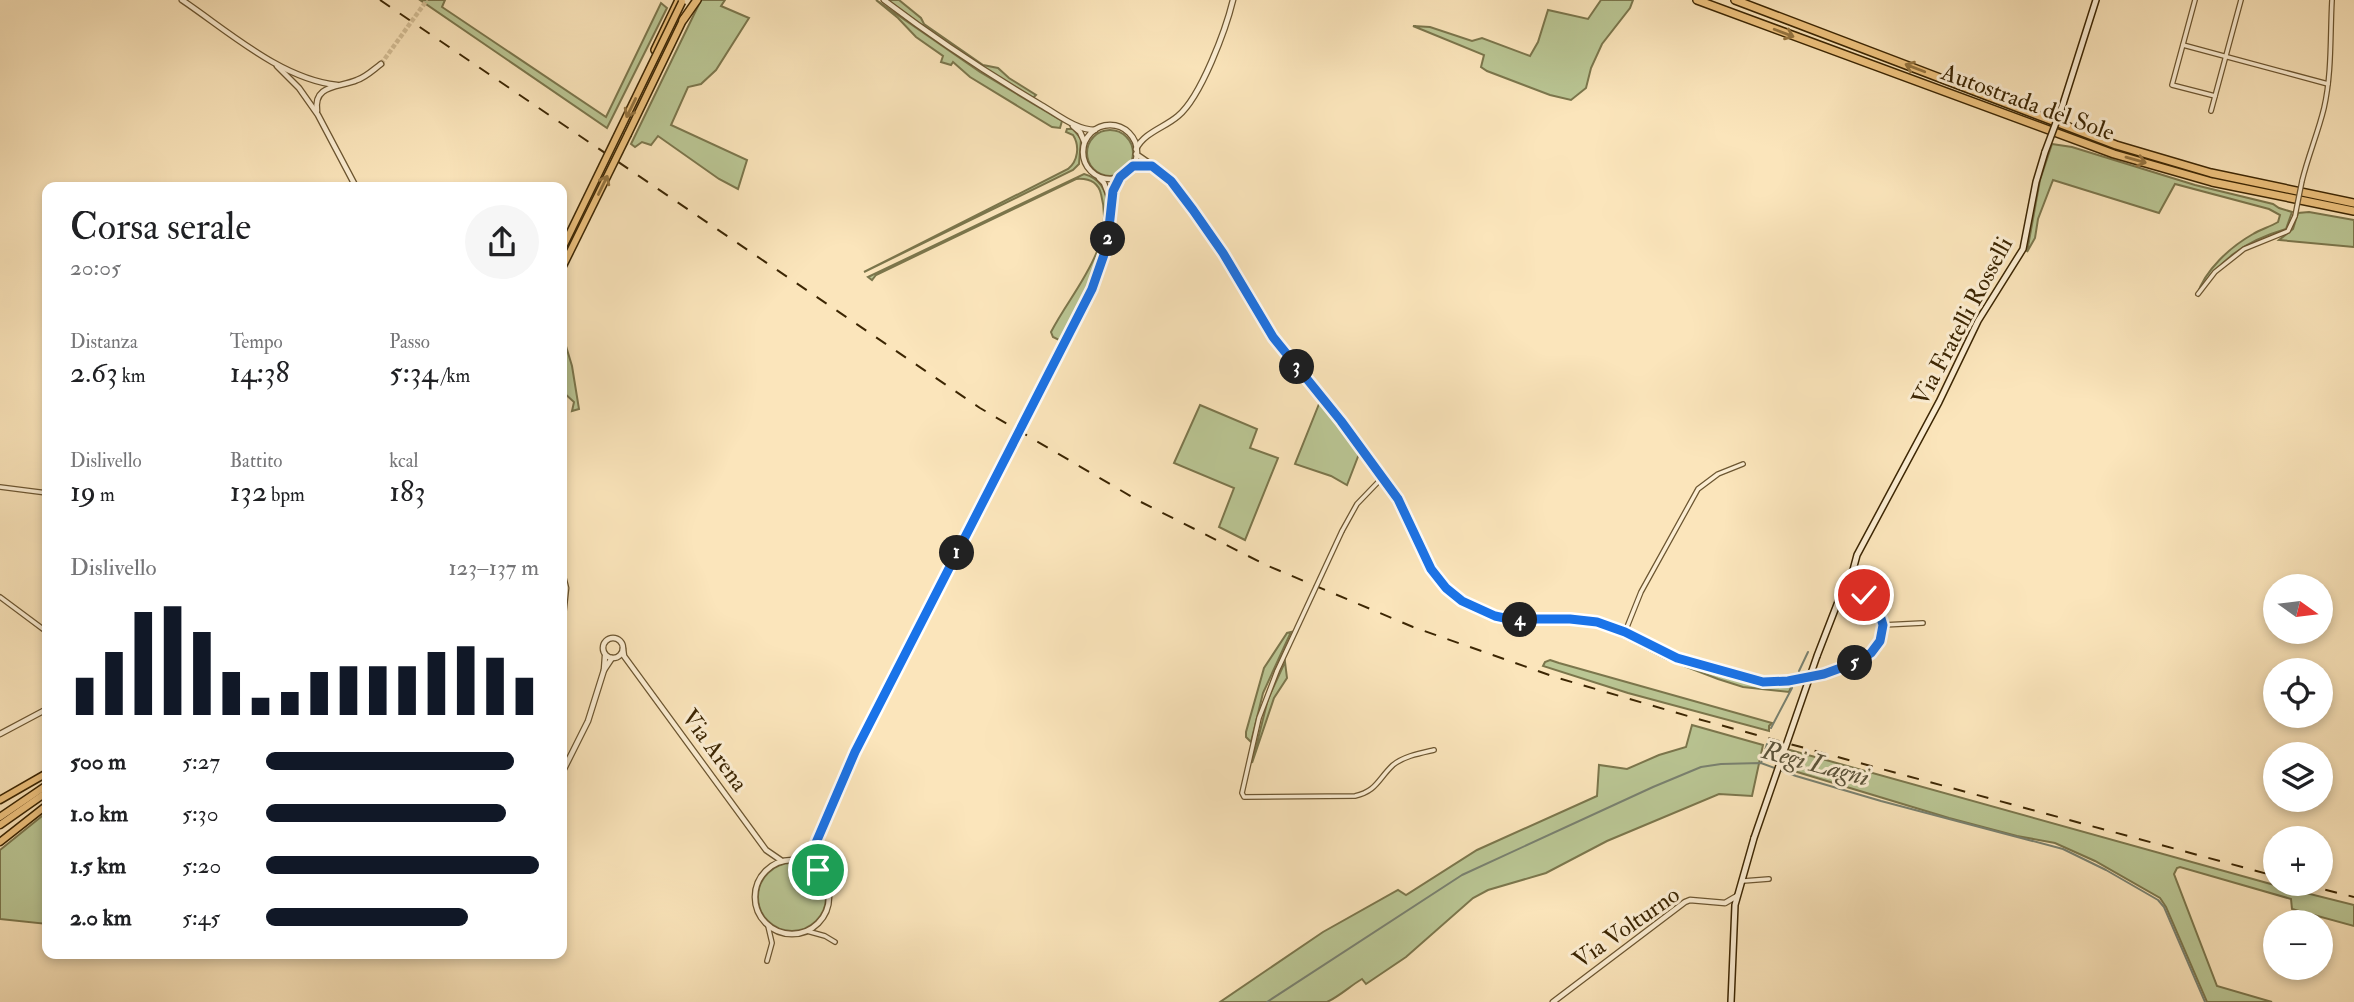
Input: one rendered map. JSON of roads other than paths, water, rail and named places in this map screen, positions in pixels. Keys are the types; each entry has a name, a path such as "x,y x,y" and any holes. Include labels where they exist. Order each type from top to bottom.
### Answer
{"highway":[{"name":"Autostrada del Sole","path":"1698,0 2114,154 2212,182 2354,211"},
{"name":"Autostrada del Sole","path":"1735,0 2116,145 2211,173 2354,203"},
{"path":"567,239 681,1"},
{"path":"567,258 693,3"},
{"path":"0,800 42,776"},
{"path":"0,817 42,788"},
{"path":"0,825 42,796"},
{"path":"0,842 42,809"}],"main road":[{"name":"Via Fratelli Rosselli","path":"1849,577 1857,555 1940,400 1978,321 2023,249 2036,182 2096,0"},
{"path":"1854,567 1857,577"},
{"path":"1731,1002 1734,916 1754,838 1817,656 1838,605 1842,584 1849,577 1857,577 1863,581 1865,591 1857,600 1847,599 1838,605"},
{"path":"1842,593 1847,599"}],"street":[{"path":"182,0 274,63 312,80 337,85"},
{"path":"884,0 980,69 1068,121 1083,129 1095,130 1113,126 1130,135 1136,151 1171,181 1193,210 1223,253 1273,337 1341,421 1398,499 1431,569 1446,588 1462,601 1495,616 1509,619 1597,622 1625,632 1677,658 1763,682 1788,681 1824,674 1857,662 1875,647 1882,636 1883,625 1879,612 1865,591"},
{"path":"818,870 815,845 855,752 1102,266 1110,231 1111,201 1120,177 1133,166 1136,151 1148,135 1178,116 1192,99 1225,29 1233,0"},
{"path":"2195,0 2172,85 2215,96"},
{"path":"2211,111 2241,0"},
{"path":"2198,294 2215,272 2244,249 2288,231 2295,216 2311,146 2324,110 2328,84 2332,0"},
{"path":"2183,45 2328,84"},
{"path":"274,63 299,89 318,115 353,182"},
{"path":"318,115 316,104 319,94 337,85 365,77 381,64"},
{"path":"1068,121 1080,132 1087,166 1104,183 1111,201"},
{"path":"1084,145 1095,130"},
{"path":"1130,135 1148,135"},
{"path":"1133,166 1152,166"},
{"path":"1099,177 1120,177"},
{"path":"1625,632 1641,592 1698,489 1718,474 1743,464"},
{"path":"1382,478 1357,504 1342,531 1277,671 1259,718 1242,793 1244,797 1364,794 1373,789 1394,764 1434,750"},
{"path":"0,487 42,492"},
{"path":"0,597 42,628"},
{"path":"1857,600 1872,603"},
{"path":"1883,625 1923,623"},
{"path":"567,763 588,720 604,670 605,642 611,638 620,641 623,649 604,670"},
{"name":"Via Arena","path":"623,649 624,656 766,850 782,860"},
{"name":"Via Arena","path":"604,652 625,661 635,671"},
{"path":"0,734 42,712"},
{"path":"796,859 815,845"},
{"path":"766,850 769,859 767,869"},
{"path":"767,961 772,943 768,926 759,915 755,894 758,881 767,869 782,860 796,859 808,863 818,870 828,886 828,905 823,918 807,931"},
{"path":"1741,881 1769,879"},
{"name":"Via Volturno","path":"1553,1002 1685,902 1736,902"},
{"path":"1726,903 1734,916"},
{"path":"768,926 790,934 807,931 835,942"}],"waterway":[{"path":"1799,671 1808,652"},
{"path":"1771,728 1792,688"},
{"path":"1761,763 1767,744"},
{"name":"Regi Lagni","path":"1267,1002 1462,875 1701,767 1761,763 1881,801 2063,849 2106,870 2158,900 2164,907 2205,1002"}],"tunnel":[{"path":"381,64 427,0"}],"railway":[{"path":"380,0 980,408 1139,501 1266,565 1413,627 1558,678 1698,719 2263,873"},
{"path":"2333,892 2354,897"}]}
